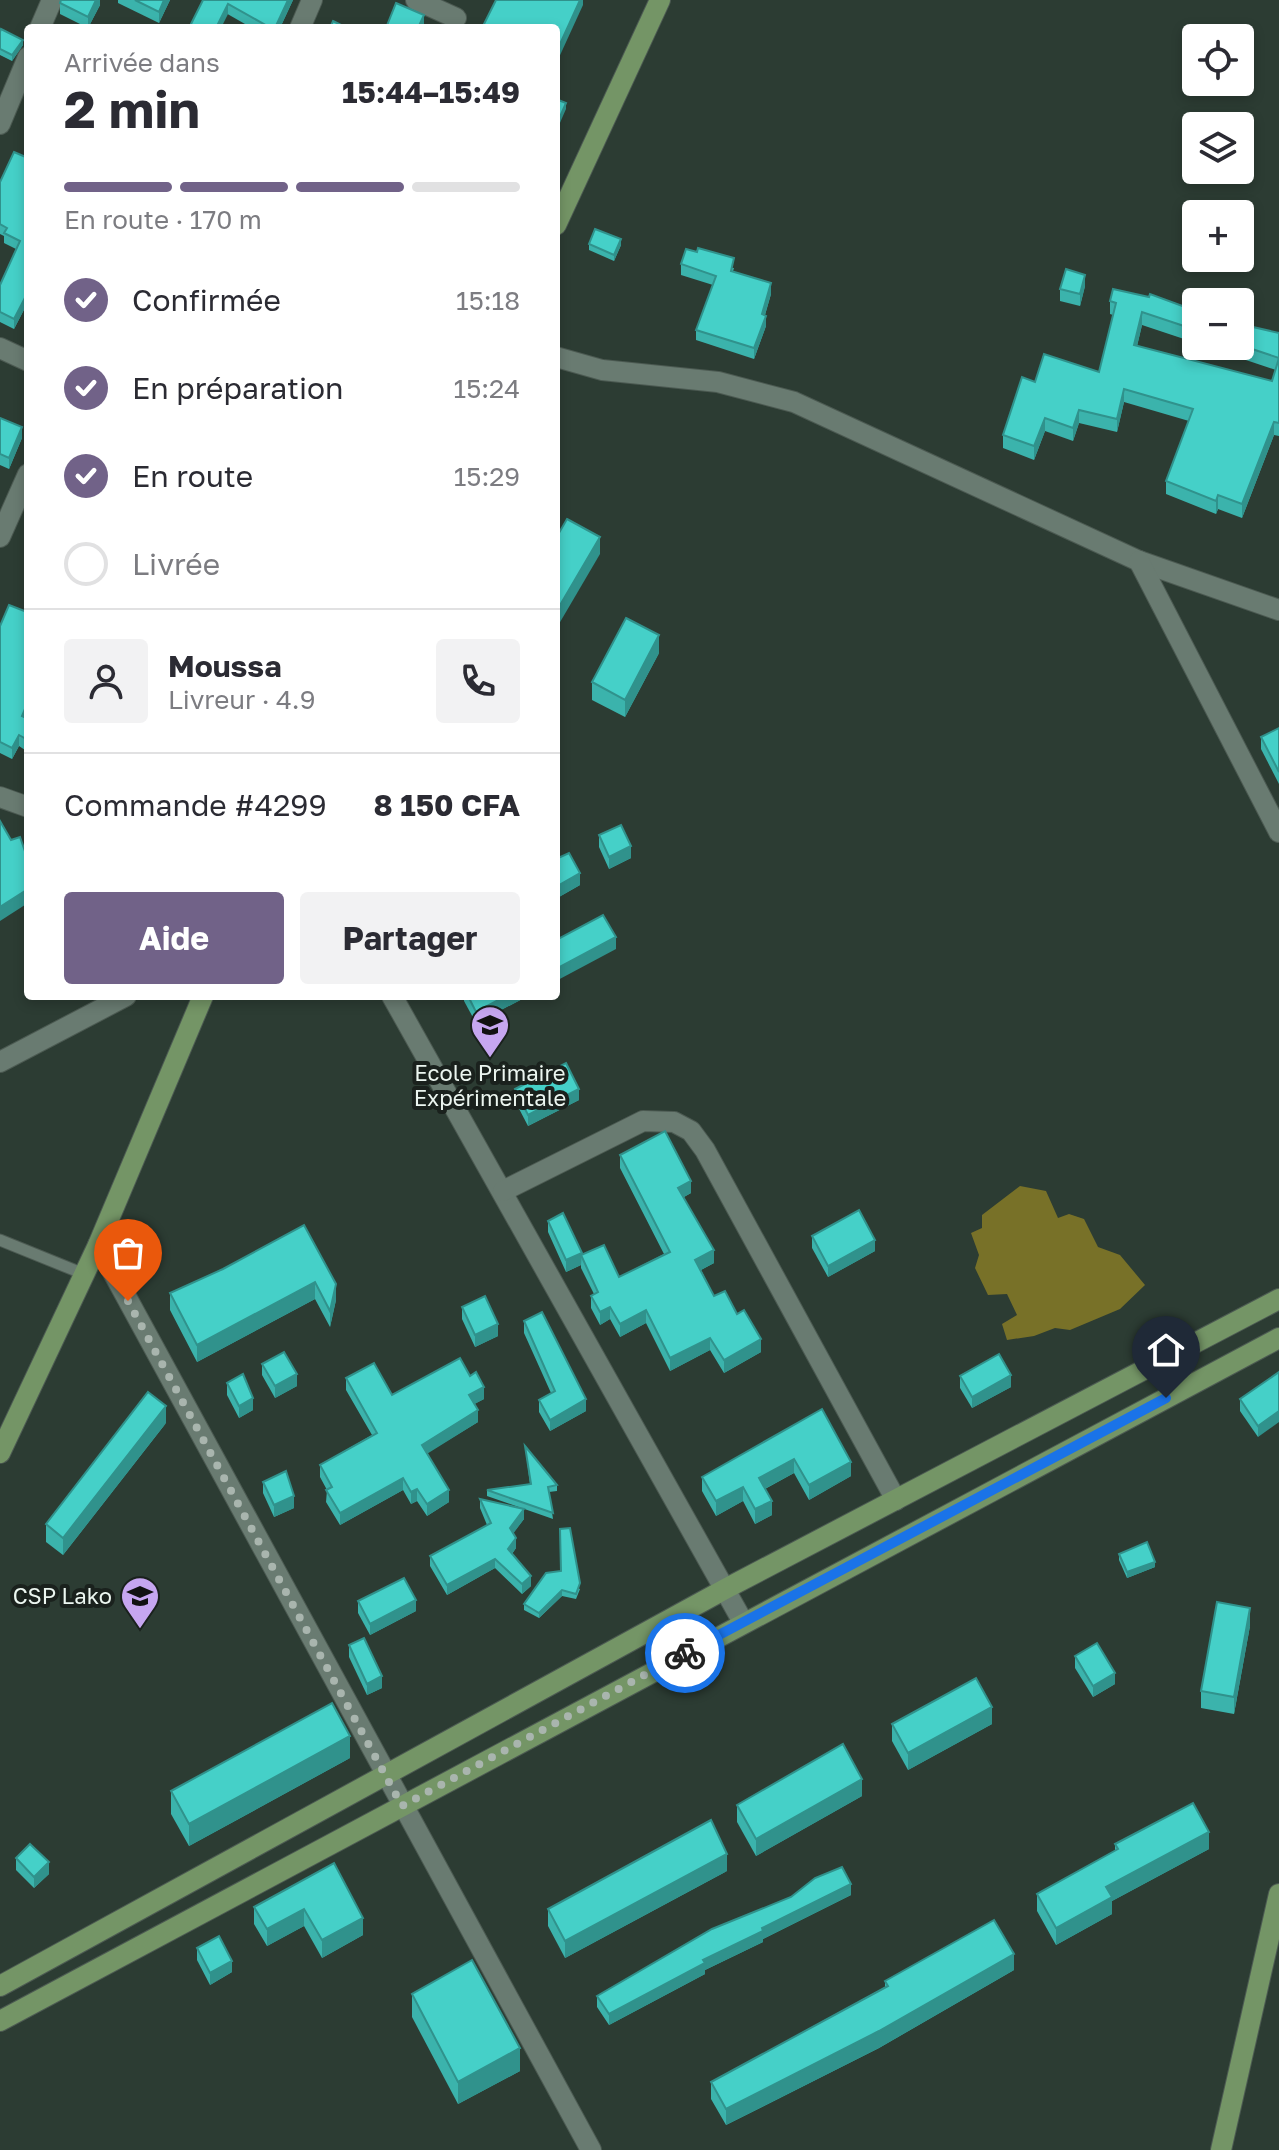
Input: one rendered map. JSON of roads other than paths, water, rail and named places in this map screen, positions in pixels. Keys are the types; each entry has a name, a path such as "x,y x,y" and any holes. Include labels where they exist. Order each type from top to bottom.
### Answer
{"main road":[{"path":"560,216 660,0"},
{"path":"0,1453 98,1245 201,1000"},
{"path":"0,1986 727,1588 1279,1299"},
{"path":"0,2021 1279,1338"},
{"path":"1221,2150 1279,1894"}],"street":[{"path":"42,24 52,0"},
{"path":"302,24 312,0"},
{"path":"416,0 457,15"},
{"path":"0,124 24,68"},
{"path":"0,348 24,359"},
{"path":"560,358 602,370 718,382 794,402 1139,561 1279,610"},
{"path":"0,537 24,483"},
{"path":"1139,561 1279,832"},
{"path":"0,797 24,806"},
{"path":"0,1062 118,1000"},
{"path":"394,1000 727,1588 743,1622"},
{"path":"503,1191 643,1121 674,1122 691,1131 705,1150 896,1500"},
{"path":"98,1245 591,2150"}],"lane":[{"path":"0,1240 84,1274"}],"place":[{"name":"Ecole Primaire Expérimentale","path":"490,1059"},
{"name":"CSP Lako","path":"140,1630"}]}
